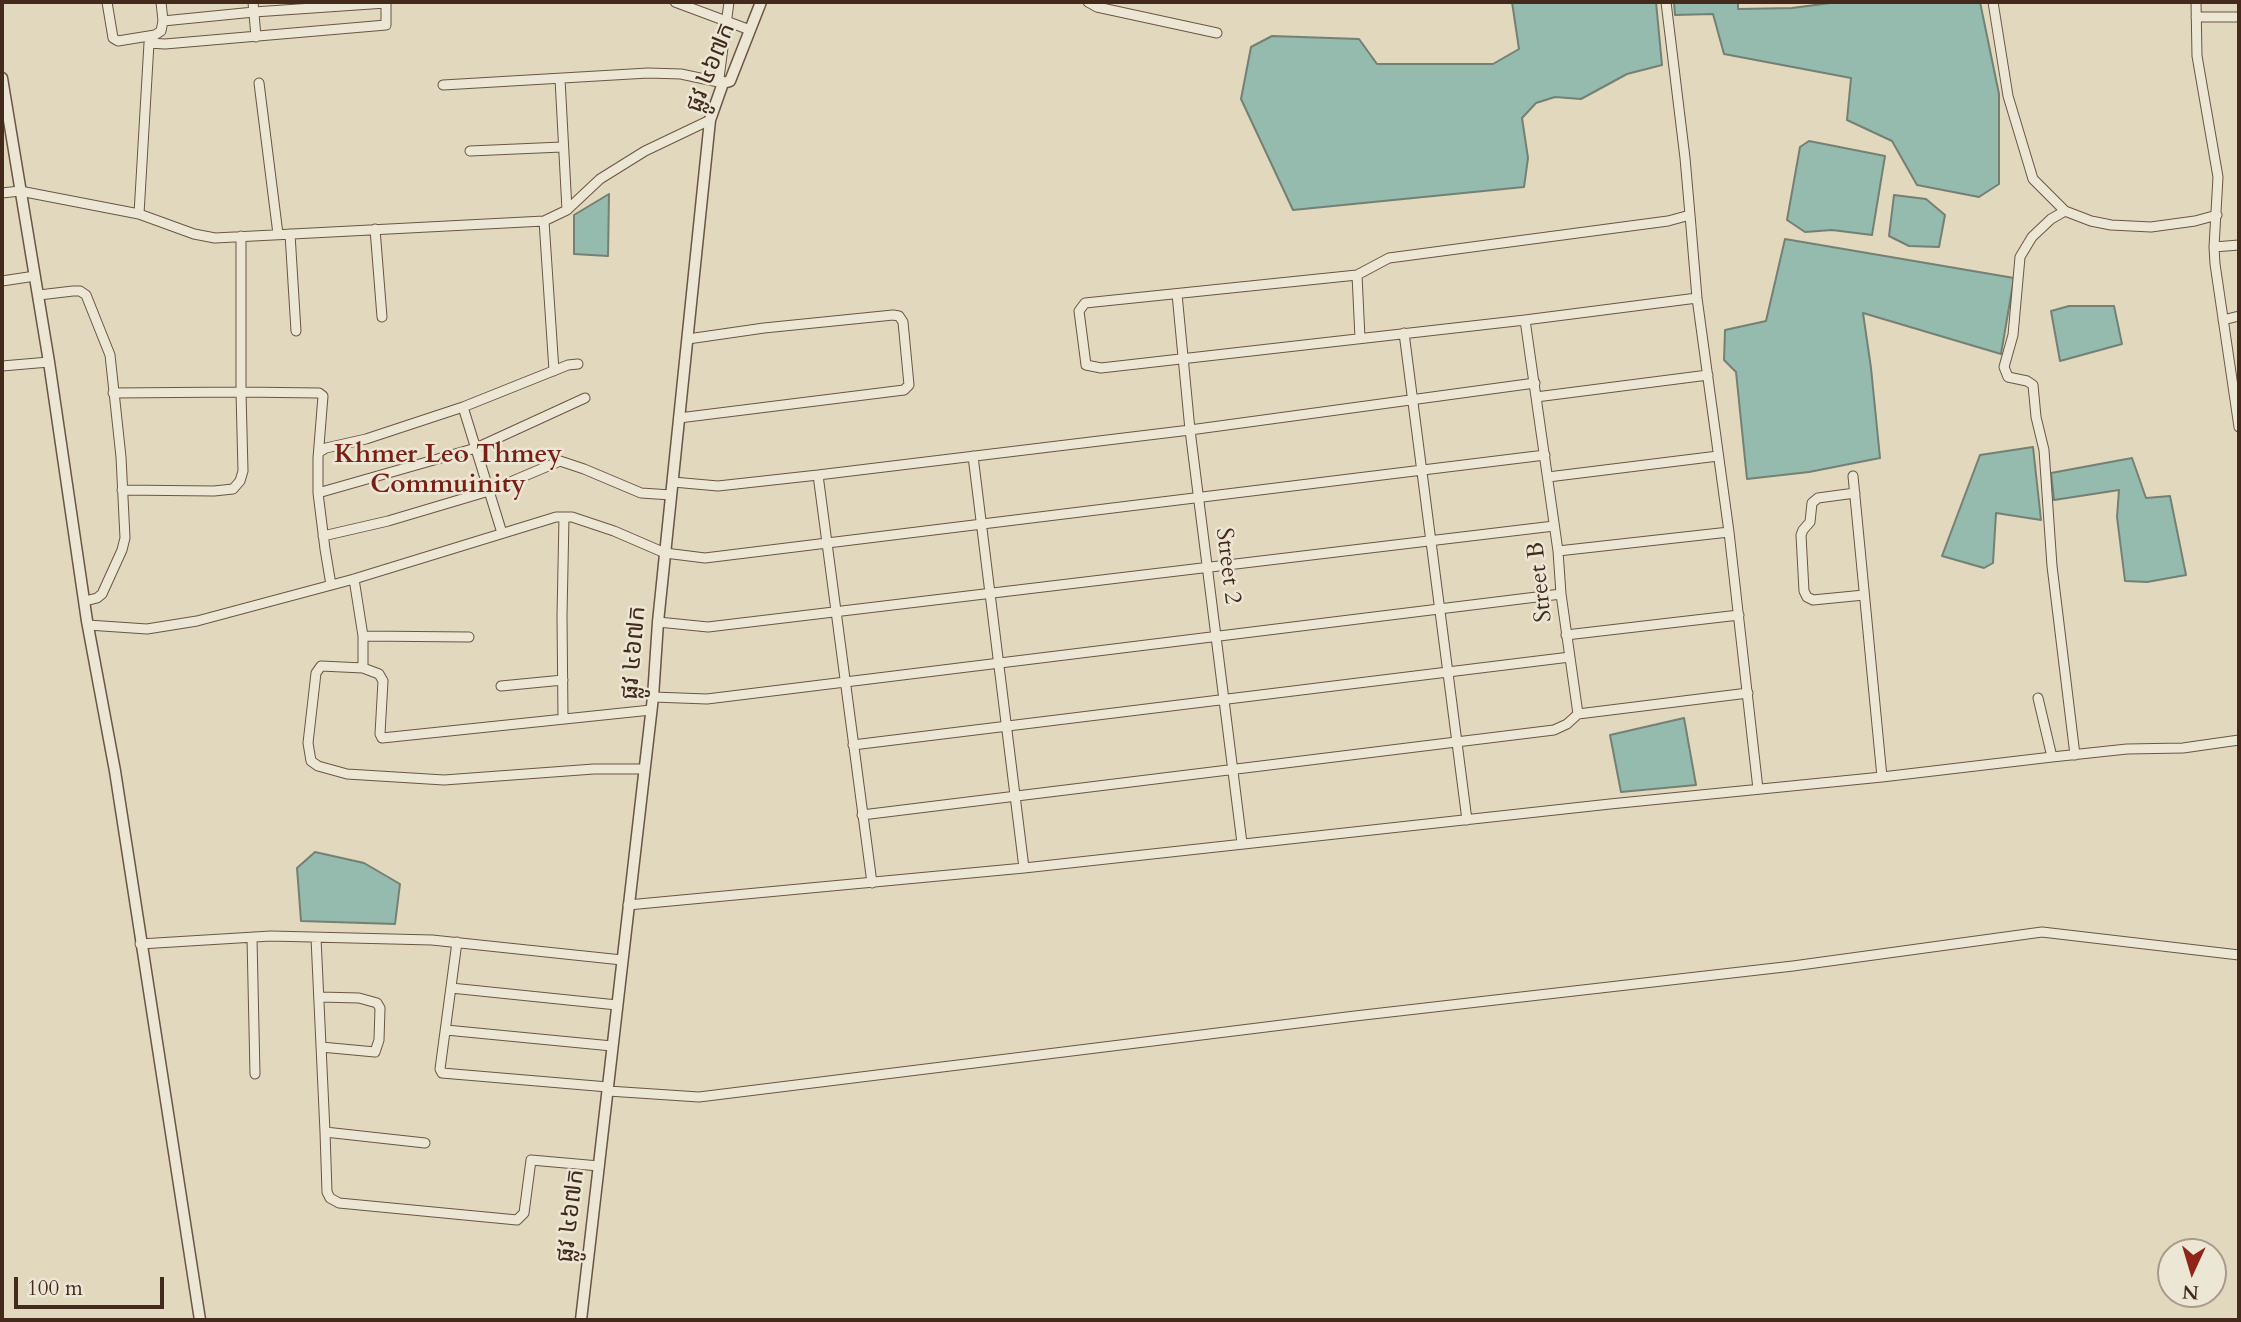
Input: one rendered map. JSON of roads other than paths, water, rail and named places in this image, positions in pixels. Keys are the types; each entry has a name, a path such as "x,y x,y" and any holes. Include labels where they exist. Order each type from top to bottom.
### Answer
{"street":[{"path":"107,2 113,38 118,41 148,39 165,44 386,25 386,2 254,7 163,21"},
{"path":"148,39 161,31 161,2"},
{"path":"675,2 750,30"},
{"path":"723,83 719,78 729,2"},
{"name":"ផ្លូវ ៤៦៧ក","path":"581,1320 653,697 658,622 710,120 723,83 730,81 761,2"},
{"path":"1088,2 1097,7 1217,33"},
{"path":"1666,2 1685,158 1697,298 1729,532 1758,789"},
{"path":"1993,2 2008,96 2032,179 2065,212 2101,223 2151,227 2217,215"},
{"path":"2196,2 2197,56 2218,177 2214,247 2239,427"},
{"path":"254,7 256,37"},
{"path":"2196,17 2239,17"},
{"path":"139,214 148,39"},
{"path":"443,85 648,73 681,74 723,83"},
{"path":"2,78 39,295 88,625 115,771 200,1320"},
{"path":"560,79 566,210"},
{"path":"259,83 278,234"},
{"path":"2,193 20,191 139,214 194,234 215,238 544,221 566,210 600,179 645,151 710,120"},
{"path":"470,151 562,147"},
{"path":"2065,212 2051,219 2032,237 2020,257 2013,335 2004,367 2008,377 2033,385 2036,417 2044,450 2052,566 2075,755"},
{"path":"1690,215 1668,221 1389,258 1357,275 1085,303 1079,311 1086,365 1101,368 1697,298"},
{"path":"544,221 554,371"},
{"path":"374,229 382,317"},
{"path":"290,234 296,331"},
{"path":"122,490 214,491 233,489 240,481 243,471 241,236"},
{"path":"2214,247 2239,245"},
{"path":"1357,275 1360,338"},
{"path":"2,281 35,276"},
{"path":"39,295 73,291 86,295 110,355 121,457 125,538 102,594 85,601"},
{"name":"Street 2","path":"1177,294 1242,843"},
{"path":"679,418 904,390 909,385 903,322 899,316 764,328 688,339"},
{"path":"2223,320 2239,316"},
{"name":"Street B","path":"1525,320 1578,714"},
{"path":"1404,333 1467,820"},
{"path":"2,366 49,362"},
{"path":"319,452 463,407 568,365 578,364"},
{"path":"1536,397 1707,375"},
{"path":"673,482 718,486 818,475 1191,430 1535,383"},
{"path":"113,393 319,393 323,396 318,493 331,585"},
{"path":"318,493 476,448 584,398"},
{"path":"463,407 502,533"},
{"path":"973,456 1024,868"},
{"path":"88,625 147,629 197,621 354,579 502,533 564,517 614,531 665,554 705,558 1545,456"},
{"path":"1548,477 1718,456"},
{"path":"323,536 388,521 489,491 560,461 641,493 671,495"},
{"path":"818,475 872,884"},
{"path":"1853,476 1882,777"},
{"path":"1855,493 1818,498 1812,503 1810,523 1801,535 1804,591 1807,597 1813,600 1864,595"},
{"path":"563,718 564,517"},
{"path":"658,622 708,626 1554,526"},
{"path":"1558,551 1729,532"},
{"path":"354,579 363,636 363,668"},
{"path":"653,697 707,699 1561,594"},
{"path":"1566,635 1739,615"},
{"path":"363,636 469,637"},
{"path":"853,745 1570,657"},
{"path":"644,769 594,769 444,780 346,774 318,766 311,761 308,743 316,673 321,666 363,668 379,674 383,681 382,738 651,710"},
{"path":"500,686 563,680"},
{"path":"862,815 1554,730 1567,724 1578,714 1748,693"},
{"path":"2038,698 2053,757"},
{"path":"628,905 872,884 2127,749 2183,748 2239,740"},
{"path":"457,942 440,1069 442,1073 699,1097 1342,1017 1793,966 2042,932 2239,955"},
{"path":"140,944 316,937 457,942 622,960"},
{"path":"316,937 327,1192 330,1198 339,1203 517,1220 524,1213 531,1160 599,1166"},
{"path":"252,938 255,1074"},
{"path":"451,988 617,1005"},
{"path":"320,997 359,998 377,1003 380,1008 379,1040 375,1052 321,1047"},
{"path":"446,1030 612,1046"},
{"path":"325,1132 425,1143"}],"water":[{"path":"1512,2 1656,2 1662,65 1627,74 1581,99 1555,97 1536,103 1522,118 1528,158 1524,187 1293,210 1241,99 1251,47 1272,36 1359,39 1377,64 1493,64 1519,49"},
{"path":"1674,2 1738,2 1738,9 1792,8 1838,2 1980,2 1999,94 1999,184 1979,197 1917,185 1892,141 1847,120 1851,78 1724,54 1713,14 1675,15"},
{"path":"1809,141 1885,156 1872,235 1832,230 1805,232 1787,220 1800,147"},
{"path":"609,194 608,256 574,254 574,215"},
{"path":"1894,195 1926,199 1945,215 1939,247 1909,246 1889,236"},
{"path":"1785,239 2014,278 2001,354 1863,313 1880,458 1809,472 1747,479 1736,372 1724,360 1725,330 1766,321"},
{"path":"2069,306 2114,306 2122,344 2060,361 2051,311"},
{"path":"2033,447 2041,520 1996,513 1993,563 1984,568 1942,556 1980,455"},
{"path":"2132,458 2146,498 2170,496 2186,575 2147,582 2125,581 2117,517 2119,490 2054,500 2051,473"},
{"path":"1684,718 1696,785 1621,792 1610,735"},
{"path":"315,852 364,863 400,884 395,924 301,921 297,868"}],"district":[{"name":"Khmer Leo Thmey Commuinity","path":"448,471"}]}
